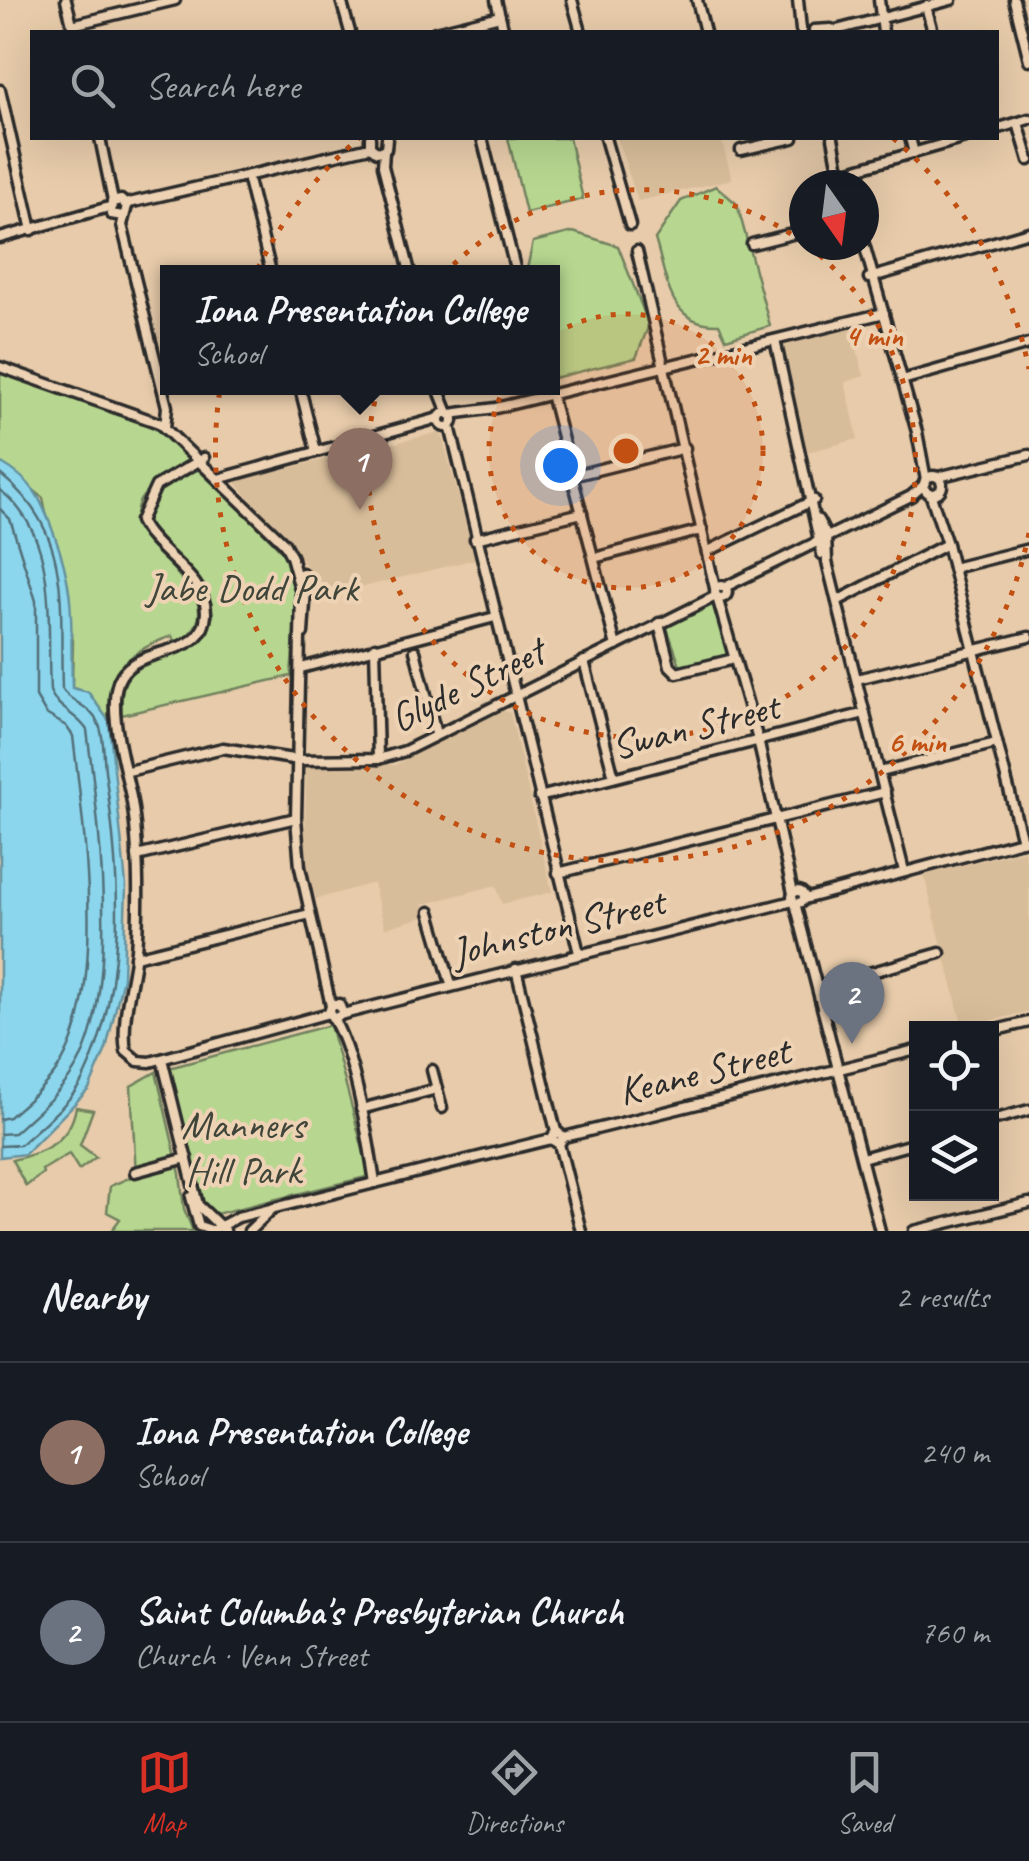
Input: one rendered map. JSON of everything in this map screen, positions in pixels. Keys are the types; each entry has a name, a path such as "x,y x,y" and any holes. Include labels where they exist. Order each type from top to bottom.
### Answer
{"street":[{"path":"66,0 73,29 176,0"},
{"path":"342,0 350,30"},
{"path":"496,0 504,30"},
{"path":"572,0 580,30"},
{"path":"697,0 704,30"},
{"path":"798,0 808,30"},
{"path":"879,0 884,30"},
{"path":"836,30 951,0"},
{"path":"1014,0 1029,60"},
{"path":"926,6 932,30"},
{"path":"442,30 500,16"},
{"path":"0,92 32,230"},
{"path":"999,128 1029,120"},
{"path":"1018,123 1029,160"},
{"path":"100,140 160,377"},
{"path":"483,140 514,265"},
{"path":"606,140 630,225"},
{"path":"741,150 784,140"},
{"path":"833,140 841,170"},
{"path":"911,140 914,152"},
{"path":"852,170 954,140"},
{"path":"0,238 377,144 408,265"},
{"path":"246,176 269,265"},
{"path":"871,278 1029,232"},
{"path":"752,244 789,234"},
{"path":"637,251 702,530 880,1231"},
{"path":"866,260 932,485 1026,840"},
{"path":"560,389 882,313"},
{"path":"774,340 904,871"},
{"path":"902,380 1029,344"},
{"path":"0,367 162,423 224,482 291,556 301,593 296,818 310,914 378,1182"},
{"path":"162,423 168,407 165,395"},
{"path":"302,395 316,451"},
{"path":"440,395 579,953"},
{"path":"224,482 244,470 537,395"},
{"path":"549,395 616,646"},
{"path":"572,476 684,448"},
{"path":"932,485 1029,455"},
{"path":"200,458 187,470 156,486 142,507 140,522 200,592 206,615 190,642 146,656 121,676 115,704 138,856 135,958 126,1050 143,1062 162,1059 198,1205 218,1229"},
{"name":"Glyde Street","path":"128,771 223,748 300,760 378,759 616,646 932,485"},
{"path":"708,551 814,500"},
{"path":"475,538 582,513"},
{"path":"594,558 702,530"},
{"path":"837,602 947,544"},
{"path":"953,568 1029,549"},
{"path":"300,668 494,617"},
{"path":"658,624 670,666 677,673 730,660"},
{"path":"857,678 1029,637"},
{"path":"375,647 378,759"},
{"path":"415,651 436,734"},
{"path":"584,661 614,777"},
{"name":"Swan Street","path":"539,797 865,713"},
{"path":"880,772 997,742"},
{"path":"558,873 885,792"},
{"path":"138,856 296,818"},
{"name":"Johnston Street","path":"162,1059 336,1011 1026,840"},
{"path":"430,912 451,984"},
{"path":"135,958 310,914"},
{"path":"819,987 940,954"},
{"path":"516,969 581,1231"},
{"path":"999,1029 1029,1022"},
{"name":"Keane Street","path":"218,1229 274,1208 909,1052"},
{"path":"432,1070 442,1108"},
{"path":"361,1109 437,1089"},
{"path":"999,1118 1029,1110"},
{"path":"862,1158 909,1145"},
{"path":"135,1172 187,1158"},
{"path":"914,1231 1029,1202"},
{"path":"249,1231 274,1208"}],"shaded area":[{"path":"618,140 722,140 732,179 638,201"},
{"path":"851,327 864,376 845,382 858,439 803,453 776,343"},
{"path":"441,432 475,559 331,595 235,481"},
{"path":"502,710 510,713 552,892 502,904 496,885 424,904 427,916 385,928 373,883 316,899 305,858 306,766 395,765"},
{"path":"1024,850 1029,874 1029,1011 990,1021 961,1021 924,875"}],"green space":[{"path":"508,140 569,140 583,199 526,213"},
{"path":"716,186 737,204 770,326 726,339 719,324 702,323 680,309 655,239 681,201"},
{"path":"573,232 618,246 649,325 636,358 560,377 560,265 528,265 533,242"},
{"name":"Jabe Dodd Park","path":"0,372 143,420 193,456 146,492 136,513 138,527 194,594 199,617 182,639 175,643 172,636 157,642 123,666 110,689 109,721 88,692 72,688 73,641 43,498 0,462"},
{"name":"Jabe Dodd Park","path":"202,468 292,562 298,577 291,676 122,715 124,684 130,675 189,648 213,616 207,591 147,523 155,491"},
{"path":"708,602 717,604 732,655 681,668 666,625"},
{"name":"Manners Hill Park","path":"330,1025 370,1176 212,1215 199,1204 169,1068"},
{"path":"156,1072 180,1174 184,1209 193,1231 111,1231 120,1219 107,1212 110,1186 136,1175 131,1086"},
{"path":"76,1107 93,1110 80,1145 96,1157 79,1170 69,1154 42,1170 26,1186 12,1160 53,1144 68,1129"}],"water":[{"path":"0,462 35,492 61,556 71,611 72,688 88,692 109,721 126,885 123,978 106,1049 89,1089 25,1154 0,1157"}],"place":[{"name":"Iona Presentation College","path":"360,510"},
{"name":"Saint Columba's Presbyterian Church","path":"852,1044"}]}
